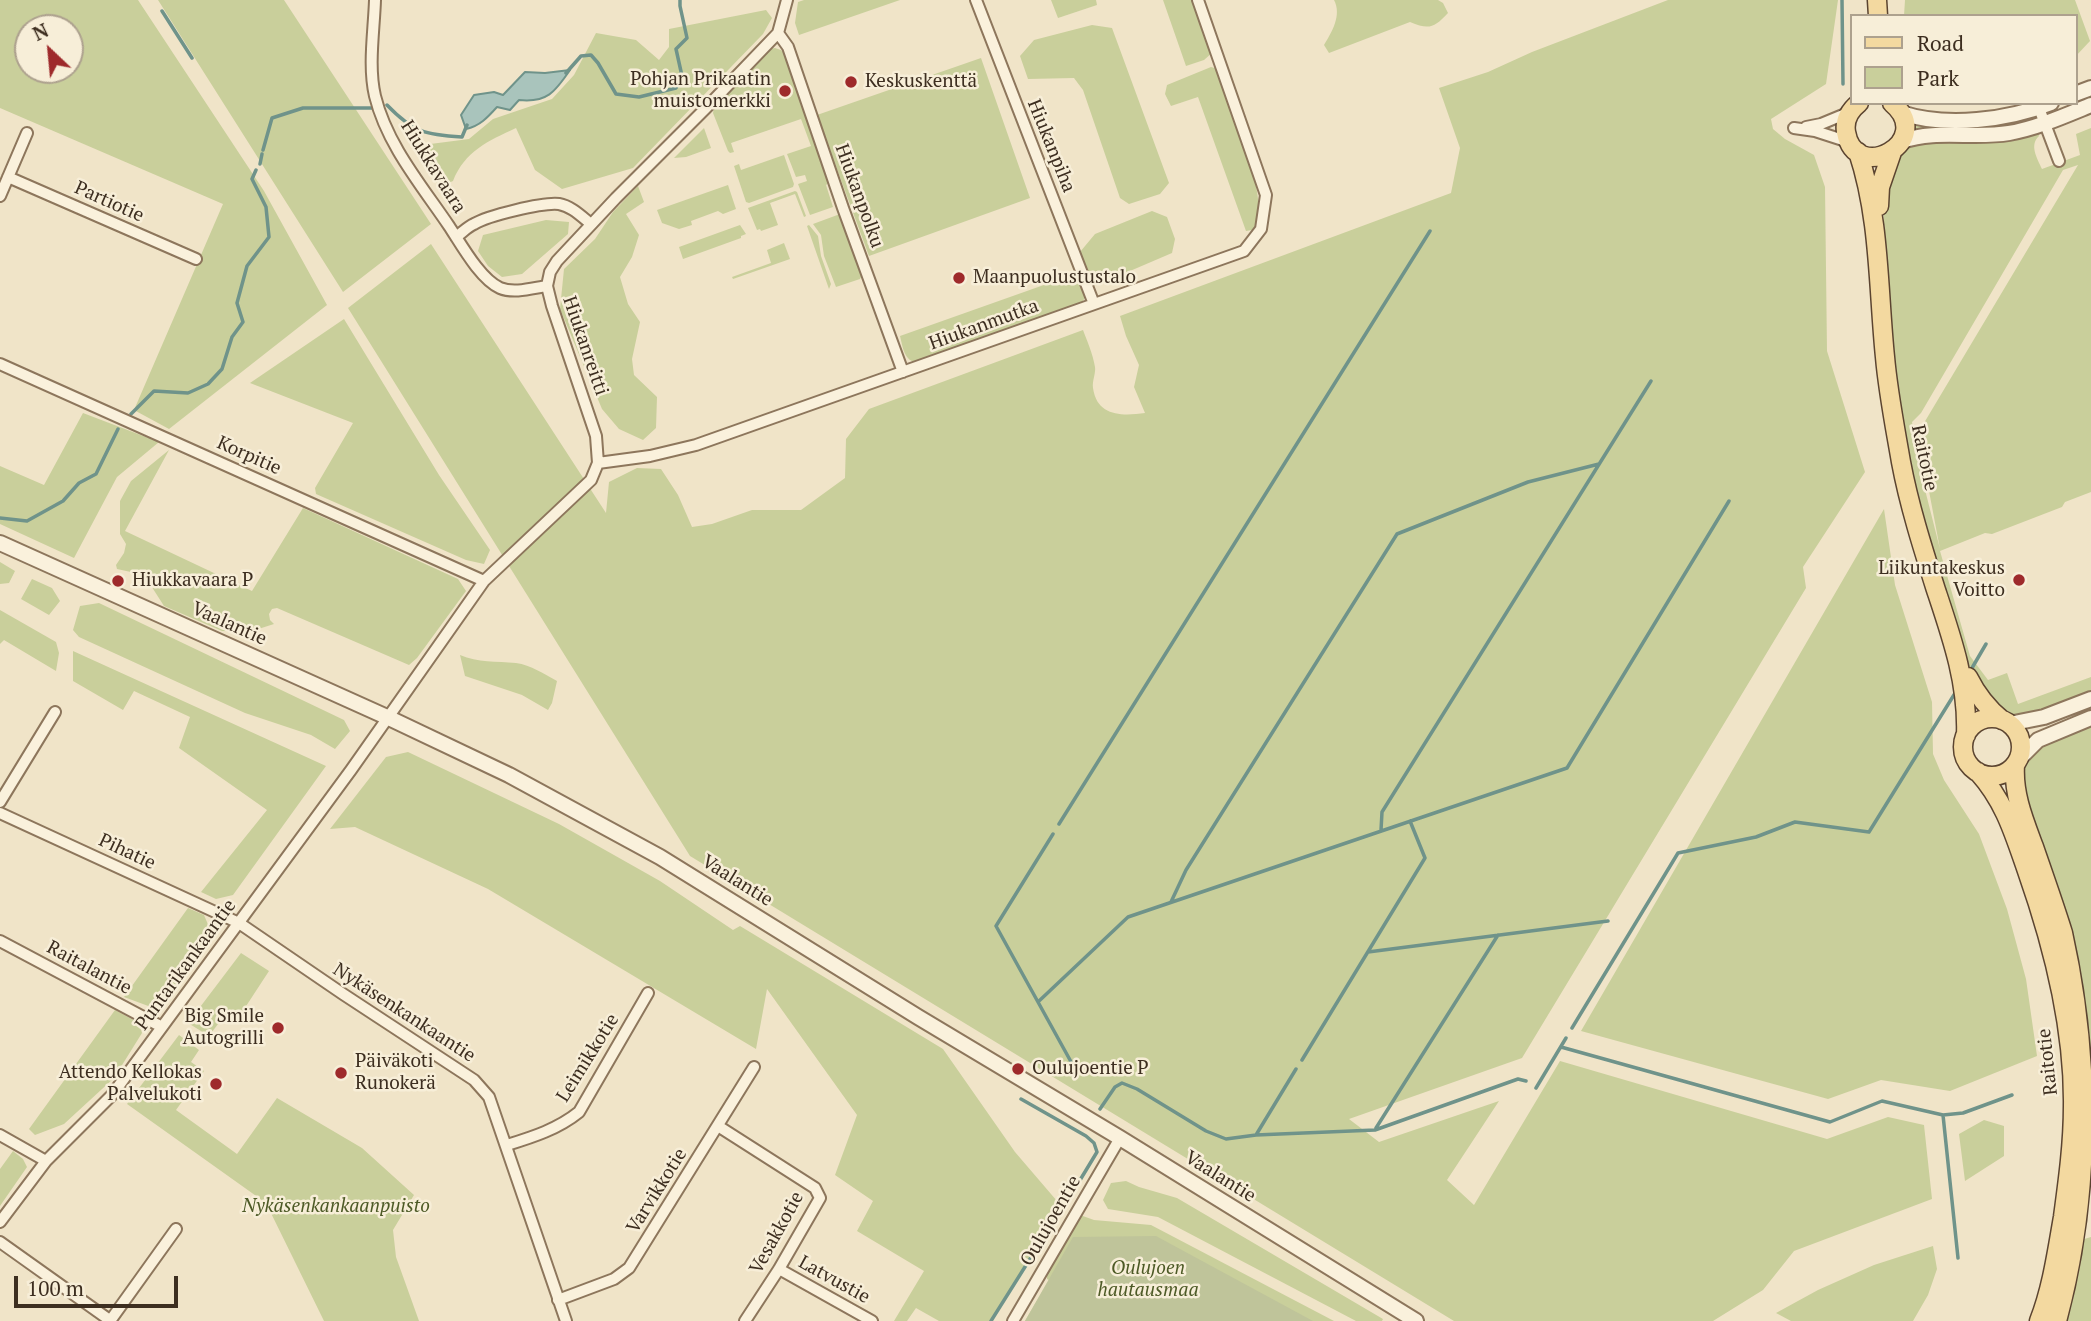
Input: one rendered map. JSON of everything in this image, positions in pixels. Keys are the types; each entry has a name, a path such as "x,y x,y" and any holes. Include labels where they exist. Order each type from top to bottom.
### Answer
{"main road":[{"path":"1854,147 1872,157 1879,157 1897,147 1905,127 1895,106"},
{"name":"Raitotie","path":"1854,108 1846,126 1869,188 1878,259 1885,359 1902,466 1929,567 1959,661 1966,701 1966,735"},
{"name":"Raitotie","path":"1878,259 1880,187 1897,147"},
{"name":"Raitotie","path":"1959,661 1978,696 2006,722"},
{"path":"1982,720 2006,722 2019,736 2021,751 2017,762 2001,775 1978,772 1965,756 1966,735 1982,720"},
{"name":"Raitotie","path":"2017,762 2013,782 2063,935 2078,997 2087,1064 2087,1163 2074,1263 2057,1321"},
{"name":"Raitotie","path":"1978,772 1994,790 2010,824 2033,887 2062,998 2071,1053 2074,1104 2071,1166 2058,1245 2039,1321"}],"street":[{"name":"Hiukkavaara","path":"375,0 375,95 386,128 428,197 493,284 503,289 515,290 547,286"},
{"name":"Hiukanreitti","path":"598,463 592,421 552,306 547,286 550,272 591,224 778,33 787,0"},
{"name":"Hiukanpiha","path":"976,0 1094,304"},
{"name":"Hiukanmutka","path":"598,463 650,456 696,445 1244,251 1261,229 1266,195 1198,0"},
{"name":"Hiukanpolku","path":"778,33 788,47 903,372"},
{"path":"1897,147 1923,136 2009,133 2045,123 2091,105"},
{"path":"1895,106 1914,118 1986,120 2021,114 2045,106 2045,123 2059,161"},
{"path":"1854,108 1821,124 1798,128 1840,138 1854,147"},
{"path":"0,196 27,133"},
{"name":"Partiotie","path":"8,177 195,259"},
{"path":"456,237 486,218 546,204 571,208 591,224"},
{"name":"Korpitie","path":"0,364 484,581"},
{"path":"388,718 484,581 586,487 596,472 598,463"},
{"name":"Vaalantie","path":"0,543 509,775 660,857 1416,1321"},
{"path":"2006,722 2044,717 2091,699"},
{"path":"0,802 55,712"},
{"name":"Puntarikankaantie","path":"0,1223 46,1161 112,1095 388,718"},
{"path":"2017,762 2038,740 2091,718"},
{"name":"Pihatie","path":"0,813 239,923"},
{"name":"Nykäsenkankaantie","path":"239,923 474,1080 489,1097 566,1321"},
{"name":"Raitalantie","path":"0,941 162,1027"},
{"name":"Leimikkotie","path":"507,1145 547,1132 579,1112 648,993"},
{"name":"Varvikkotie","path":"558,1300 614,1279 629,1268 754,1067"},
{"name":"Vesakkotie","path":"718,1126 815,1188 820,1198 745,1321"},
{"path":"0,1135 46,1161"},
{"name":"Oulujoentie","path":"1013,1321 1119,1138"},
{"path":"0,1242 110,1321 176,1229"},
{"name":"Latvustie","path":"779,1269 872,1321"}],"green space":[{"path":"0,0 138,0 264,191 327,305 169,429 134,410 223,204 0,108"},
{"path":"158,0 284,0 431,224 343,292"},
{"path":"900,0 799,35 795,23 798,2"},
{"path":"1051,0 1096,0 1097,5 1058,18"},
{"path":"1163,0 1194,0 1212,53 1204,60 1186,66"},
{"path":"1334,0 1438,0 1443,3 1448,13 1431,26 1410,22 1329,53 1324,45 1336,17"},
{"path":"1668,0 1838,0 1826,84 1771,119 1773,129 1814,155 1825,187 1827,351 1865,472 1803,567 1806,588 1522,1058 1349,1119 1379,1142 1499,1101 1447,1180 1474,1205 1560,1061 1827,1139 1888,1117 1924,1125 1932,1199 1794,1251 1763,1290 1713,1321 1454,1321 690,856 348,308 431,244 606,513 609,482 637,468 661,469 678,495 692,527 712,524 752,510 801,510 845,478 846,439 869,409 1083,330 1094,362 1093,388 1100,405 1120,414 1145,413 1134,387 1139,365 1120,316 1451,193 1460,148 1439,88 1488,72 1532,52"},
{"path":"1905,0 2075,0 2090,41 2077,55 2077,14 1904,14"},
{"path":"766,10 772,18 763,34 633,168 562,189 535,170 516,128 478,148 464,162 453,181 439,187 415,146 469,139 493,119 552,99 574,75 596,33 636,40 659,60 669,47 669,29"},
{"path":"1092,25 1112,28 1169,183 1160,194 1129,204 1120,198 1083,90 1074,78 1028,79 1020,56 1034,40"},
{"path":"775,48 786,55 831,181 826,185 833,207 810,215 798,184 807,181 805,175 796,177 787,154 811,146 801,119 731,143 734,152 730,153 713,113 714,108 769,49"},
{"path":"981,58 1030,198 869,256 817,115"},
{"path":"1211,67 1218,69 1239,125 1253,174 1259,214 1255,227 1251,230 1246,231 1198,97 1171,106 1165,94 1167,85"},
{"path":"2023,118 2026,122 2008,129 1909,134 1909,121"},
{"path":"704,128 711,148 686,157 674,158"},
{"path":"2091,128 2091,492 2065,502 2062,507 1940,551 1970,656 1988,680 2007,673 2018,704 2091,677 2091,695 2045,712 2007,717 1979,691 1965,659 1909,464 1892,353 1883,205 1890,169 1902,150 1925,142 2038,132 2034,147 2042,169 2080,155 2076,134","holes":["2078,165 1918,433 1940,549 1919,466 1912,422 1921,413 2063,170"]},
{"path":"784,155 793,187 746,202 734,166 739,164 741,170"},
{"path":"728,185 736,209 723,214 718,211 691,221 692,225 679,229 662,223 657,210"},
{"path":"638,186 644,202 626,214 639,235 632,257 620,277 628,304 640,322 632,359 634,375 657,397 656,428 643,440 619,429 602,409 560,309 564,269 595,239 613,212"},
{"path":"795,191 806,216 804,217 795,194 770,203 778,225 757,230 748,208"},
{"path":"1152,211 1167,217 1175,239 1172,253 1109,280 1088,272 1080,252 1095,234"},
{"path":"840,214 863,273 860,279 836,287 824,256 821,235 813,224"},
{"path":"546,220 569,222 568,234 522,274 502,277 488,266 478,251 483,235"},
{"path":"740,225 746,234 741,238 683,259 679,247"},
{"path":"807,226 818,236 821,256 831,284 829,289"},
{"path":"784,243 790,259 733,279 732,277 771,263 767,250"},
{"path":"1072,275 1080,278 1086,295 1081,305 918,363 910,360 905,353 900,336"},
{"path":"344,319 439,475 490,550 484,564 466,560 316,494 315,488 353,423 250,383"},
{"path":"83,413 159,442 117,477 74,558 0,524 0,466 44,485"},
{"path":"169,450 125,531 252,591 303,508 458,579 466,591 409,665 277,608 272,609 269,614 274,624 249,632 222,631 164,606 148,581 140,574 117,569 116,565 126,544 120,534 120,501 131,481"},
{"path":"1884,509 1895,585 1932,702 1933,754 1944,780 1979,834 2007,909 2026,979 2037,1056 1950,1091 1881,1080 1828,1099 1581,1031"},
{"path":"0,562 15,571 9,583 0,584"},
{"path":"32,579 52,588 60,601 49,615 21,599"},
{"path":"99,603 344,720 350,731 335,749 311,735 245,713 79,637 73,630 80,606"},
{"path":"0,610 56,642 59,653 56,671 4,640 0,644"},
{"path":"73,651 326,766 233,895 216,899 201,892 267,810 179,748 190,717 134,691 123,710 73,681"},
{"path":"460,655 480,661 522,664 557,681 548,710 522,695 465,676"},
{"path":"2091,722 2091,1076 2082,995 2025,810 2021,760 2031,750"},
{"path":"408,752 559,824 660,881 733,930 740,926 943,1049 1015,1152 1063,1208 992,1321 939,1321 916,1308 907,1321 894,1321 924,1271 857,1231 873,1201 835,1175 857,1115 767,989 756,1049 488,889 355,827 330,829 386,757"},
{"path":"188,908 204,915 212,934 166,1001 151,1007 124,997"},
{"path":"241,953 269,971 235,1023 224,1016 209,1036 188,1023"},
{"path":"115,1010 139,1023 142,1033 114,1078 64,1124 35,1135 29,1129"},
{"name":"Nykäsenkankaanpuisto","path":"179,1035 199,1050 191,1062 204,1071 176,1110 237,1154 277,1098 362,1148 414,1195 393,1230 396,1257 419,1321 324,1321 266,1203 127,1104"},
{"path":"1984,1120 2004,1126 2004,1156 1965,1181 1959,1134"},
{"path":"13,1151 23,1159 27,1167 0,1206 0,1169"},
{"path":"1126,1181 1177,1198 1383,1319 1382,1321 1356,1321 1158,1217 1108,1209 1103,1200 1111,1183"},
{"name":"Oulujoen hautausmaa","path":"1080,1215 1094,1220 1151,1225 1334,1321 1025,1321 1049,1280 1047,1275"},
{"name":"Oulujoen hautausmaa","path":"1156,1236 1313,1321 1025,1321 1073,1237"},
{"path":"2091,1237 2091,1321 2059,1321 2081,1240"},
{"path":"1933,1246 1937,1269 1928,1295 1913,1321 1791,1321 1776,1313 1818,1290 1874,1265"}],"water":[{"path":"570,70 560,84 543,98 519,100 510,110 497,107 480,123 466,129 461,115 474,95 494,92 503,95 525,72"}],"waterway":[{"path":"566,73 581,56 591,55 616,94 639,97 676,88 682,76 676,49 687,38 680,0"},
{"path":"1842,0 1843,84"},
{"path":"162,11 192,58"},
{"path":"387,105 404,121 429,133 462,137 467,125"},
{"path":"263,150 272,118 303,108 372,108"},
{"path":"260,164 262,154"},
{"path":"131,414 154,391 188,393 208,384 222,369 232,337 243,322 237,303 247,266 269,237 266,207 252,179 256,170"},
{"path":"1059,824 1430,231"},
{"path":"1381,830 1382,812 1651,381"},
{"path":"0,518 27,521 63,501 79,483 96,474 118,429"},
{"path":"1171,902 1186,870 1397,534 1528,482 1599,464"},
{"path":"1039,1001 1128,917 1567,768 1729,501"},
{"path":"1972,668 1986,644"},
{"path":"1572,1028 1678,853 1756,837 1795,822 1869,832 1957,690"},
{"path":"1302,1060 1425,858 1410,821"},
{"path":"1053,834 996,926 1075,1069"},
{"path":"1368,952 1608,921"},
{"path":"1376,1128 1498,935"},
{"path":"1536,1088 1566,1038"},
{"path":"1561,1047 1830,1122 1882,1101 1943,1115 1963,1113 2012,1095"},
{"path":"1256,1135 1296,1069"},
{"path":"1100,1109 1115,1087 1122,1083 1137,1089 1206,1131 1226,1139 1256,1135 1375,1130 1518,1079 1526,1081"},
{"path":"1021,1099 1094,1143 1097,1152 1071,1195"},
{"path":"1943,1115 1958,1258"},
{"path":"991,1321 1062,1208"}],"place":[{"name":"Keskuskenttä","path":"851,82"},
{"name":"Pohjan Prikaatin muistomerkki","path":"785,91"},
{"name":"Maanpuolustustalo","path":"959,278"},
{"name":"Liikuntakeskus Voitto","path":"2019,580"},
{"name":"Hiukkavaara P","path":"118,581"},
{"name":"Big Smile Autogrilli","path":"278,1028"},
{"name":"Oulujoentie P","path":"1018,1069"},
{"name":"Päiväkoti Runokerä","path":"341,1073"},
{"name":"Attendo Kellokas Palvelukoti","path":"216,1084"}]}
